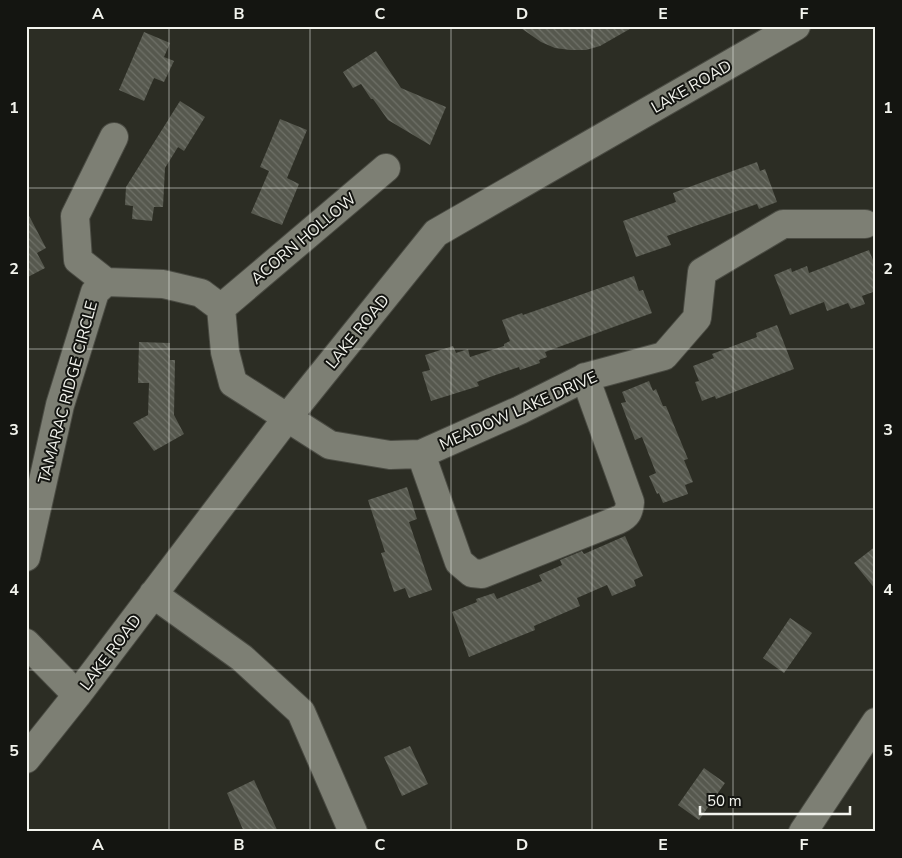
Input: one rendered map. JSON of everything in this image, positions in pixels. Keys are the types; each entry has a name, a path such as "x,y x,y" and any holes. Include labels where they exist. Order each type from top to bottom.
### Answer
{"street":[{"name":"LAKE ROAD","path":"26,759 77,695 286,418 436,233 796,26"},
{"path":"106,282 78,260 75,216 114,137"},
{"name":"ACORN HOLLOW","path":"221,308 386,168"},
{"name":"MEADOW LAKE DRIVE","path":"286,418 330,445 390,455 421,454 520,410 585,377 664,356 697,318 702,272 783,224 866,224"},
{"name":"TAMARAC RIDGE CIRCLE","path":"26,557 60,405 95,292 106,282 163,284 201,293 221,308"},
{"path":"221,308 225,352 233,383 286,418"},
{"path":"421,454 459,562 472,573 482,574 618,520 626,516 630,502 585,377"},
{"path":"153,594 242,658 300,712 353,832"},
{"path":"26,643 77,695"},
{"path":"803,832 876,722"}],"building":[{"path":"518,26 635,26 600,46 586,50 570,50 555,48 541,42"},
{"path":"144,32 170,43 164,57 174,61 164,82 154,78 144,101 119,90"},
{"path":"376,51 401,88 446,107 430,145 388,120 361,84 353,88 343,72"},
{"path":"180,101 205,117 184,151 178,147 165,168 163,207 154,207 152,221 132,219 133,206 125,205 126,187"},
{"path":"280,119 307,130 287,178 299,184 282,225 251,213 269,171 260,167"},
{"path":"757,162 760,171 765,169 777,202 759,209 757,204 667,236 671,245 636,257 623,221 676,202 673,193"},
{"path":"26,210 46,248 37,253 45,268 26,278"},
{"path":"869,250 876,268 876,291 862,296 865,304 851,309 848,303 827,311 824,302 790,315 774,275 791,268 792,272 807,266 809,273"},
{"path":"634,276 639,291 643,290 652,313 545,352 547,357 539,360 540,363 520,370 519,367 490,377 477,382 479,386 431,401 422,372 430,370 425,355 453,346 456,353 468,349 470,357 504,346 504,344 510,341 502,320 522,313 523,315"},
{"path":"777,325 794,369 716,399 715,396 702,401 695,382 699,381 693,366 714,358 712,354 757,337 756,333"},
{"path":"139,342 170,343 170,360 175,360 174,415 184,434 154,451 133,423 148,415 149,383 138,383"},
{"path":"649,381 653,391 656,389 663,406 666,406 688,459 684,460 693,482 685,485 688,494 663,503 649,476 656,473 642,437 635,440 621,403 626,402 622,392"},
{"path":"407,487 417,519 409,522 432,590 409,598 405,588 394,592 381,553 385,552 368,500"},
{"path":"625,536 643,576 634,580 636,586 612,596 607,585 577,598 580,606 534,626 535,630 469,657 452,612 477,602 476,599 494,593 497,599 542,581 539,575 562,565 560,560 582,551 584,554"},
{"path":"876,546 876,590 854,563"},
{"path":"790,618 812,633 784,673 763,658"},
{"path":"410,746 428,784 402,796 384,757"},
{"path":"704,768 725,783 699,820 678,805"},
{"path":"254,780 278,832 244,832 227,793"}]}
